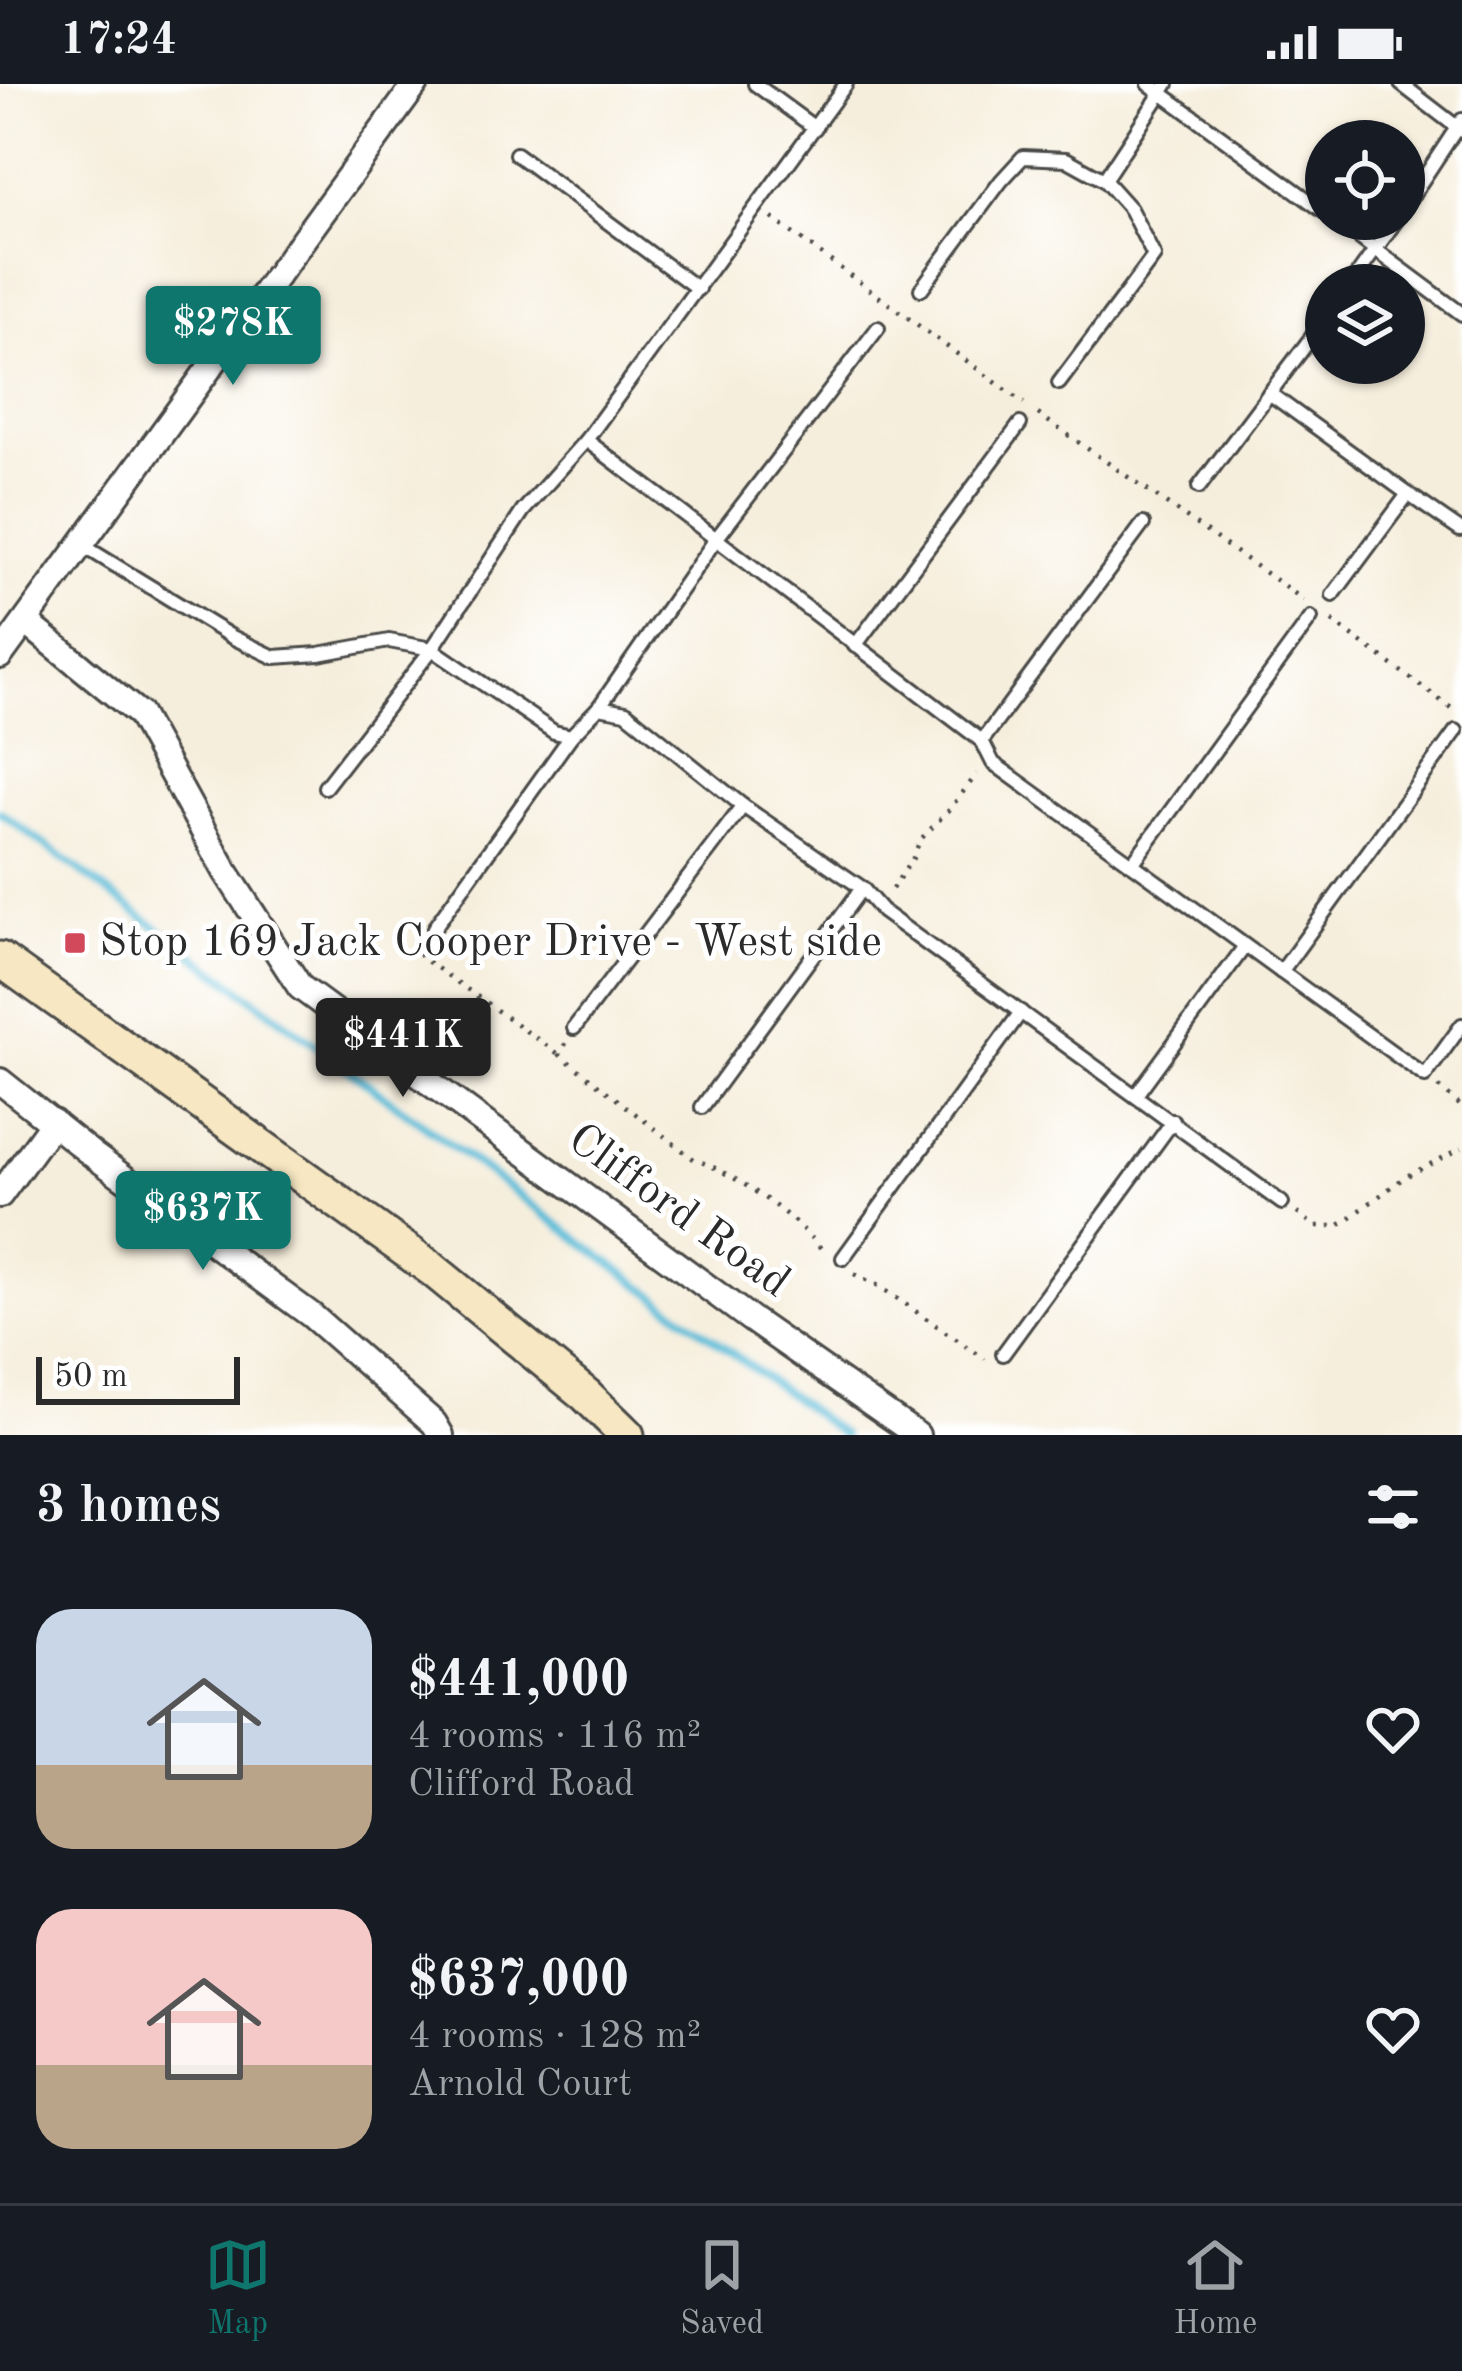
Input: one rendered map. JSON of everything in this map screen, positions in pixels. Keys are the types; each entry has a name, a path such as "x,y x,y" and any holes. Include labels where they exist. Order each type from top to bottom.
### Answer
{"main road":[{"path":"0,959 432,1269 627,1435"}],"street":[{"path":"0,656 416,84"},
{"name":"Clifford Road","path":"26,622 139,714 226,872 300,987 917,1435"},
{"path":"0,1081 311,1315 441,1435"},
{"path":"0,1195 53,1122"}],"lane":[{"path":"755,84 814,128"},
{"path":"325,787 432,649 524,511 586,440 846,84"},
{"path":"1401,84 1460,127 1425,178"},
{"path":"1104,180 1159,87 1305,197"},
{"path":"516,154 698,289"},
{"path":"921,289 1023,157 1066,159 1104,180 1130,209 1154,256 1059,382"},
{"path":"1362,240 1462,314"},
{"path":"1366,264 1383,240"},
{"path":"434,928 572,736 599,707 716,539 878,328"},
{"path":"1199,488 1305,346"},
{"path":"1269,393 1460,530"},
{"path":"855,646 1020,424"},
{"path":"586,440 982,741 993,763 1425,1076 1462,1025"},
{"path":"1333,595 1408,494"},
{"path":"982,741 1144,524"},
{"path":"82,545 232,638 274,657 388,641 432,649 554,732 572,736"},
{"path":"1132,864 1311,618"},
{"path":"599,707 626,712 743,806 862,888 883,912 1282,1203"},
{"path":"1281,972 1456,731"},
{"path":"574,1028 743,806"},
{"path":"702,1107 862,888"},
{"path":"1136,1095 1245,946"},
{"path":"843,1258 1022,1012"},
{"path":"1003,1354 1173,1121"}],"path":[{"path":"758,208 1462,716"},
{"path":"888,893 914,858 920,840 978,773"},
{"path":"434,928 420,956 560,1054 695,1160 714,1166 807,1230 824,1252 843,1258 856,1277 879,1286 992,1364 1003,1354"},
{"path":"560,1054 574,1028"},
{"path":"1425,1076 1462,1107"},
{"path":"1282,1203 1315,1226 1339,1226 1405,1177 1462,1148"}],"waterway":[{"path":"0,812 843,1435"}],"place":[{"name":"Stop 169 Jack Cooper Drive - West side","path":"75,943"}]}
